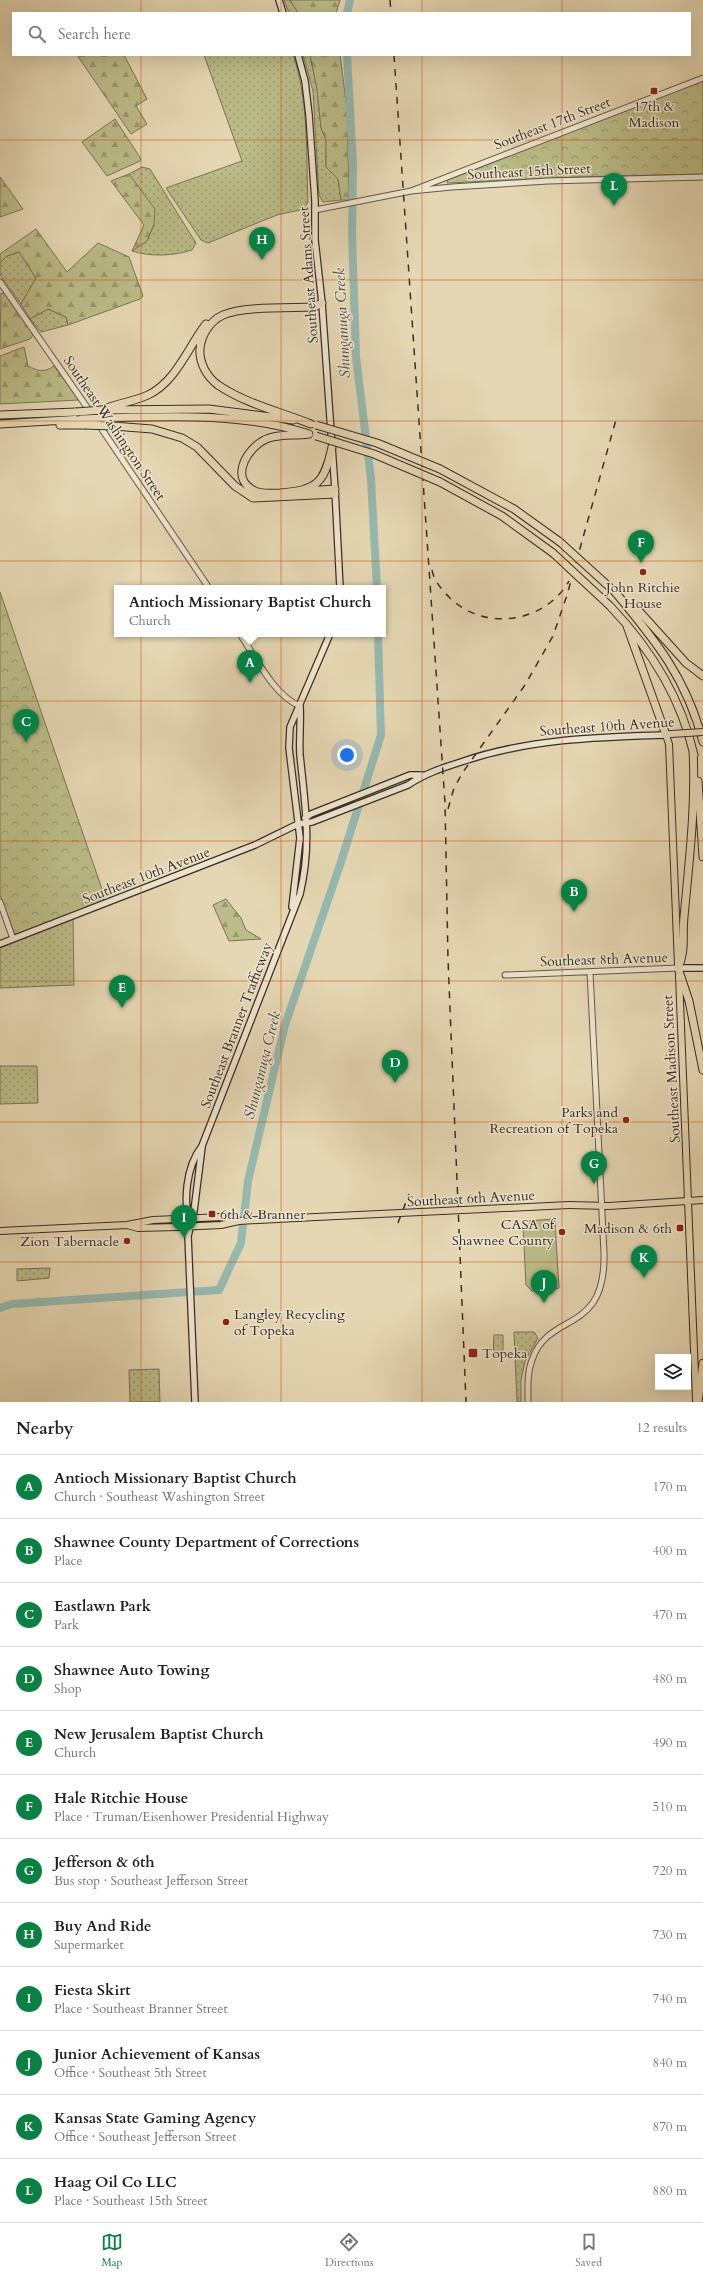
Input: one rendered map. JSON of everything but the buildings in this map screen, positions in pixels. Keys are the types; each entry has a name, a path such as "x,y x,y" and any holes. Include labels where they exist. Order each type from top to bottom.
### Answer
{"highway":[{"path":"102,410 115,404 148,395 159,388 173,374 206,322 222,311 234,308 313,302 322,303"},
{"path":"322,303 314,307 228,313 212,323 205,332 200,345 203,366 209,377 218,385 254,403 314,425 377,443 440,469 514,510 560,542 615,592 648,630 675,670 692,709 703,742"},
{"path":"0,414 102,410 210,409 267,416 314,425"},
{"path":"83,422 107,418 209,418 278,426 374,454 440,482 502,516 553,553 610,606 626,623 652,657 669,686 683,717 693,751 699,790 703,857"},
{"path":"0,424 83,422 152,429 182,438 197,447 235,486 253,498 335,491"},
{"path":"309,434 284,435 264,440 248,453 243,466 245,481 252,490 266,493 335,491"},
{"path":"301,491 311,488 320,482 328,464 332,447"},
{"path":"627,606 639,611 686,663 703,676"},
{"path":"626,623 668,734"},
{"path":"693,751 694,800 683,925 684,956 678,968 689,1001 703,1070"},
{"path":"697,1402 703,1363"}],"main road":[{"path":"279,0 283,12"},
{"name":"Southeast Adams Street","path":"298,56 308,103 315,210 315,240 322,303 335,491"},
{"path":"335,491 340,585"},
{"name":"Southeast Branner Trafficway","path":"292,912 298,862 298,824 289,741 291,721 300,706 329,637"},
{"name":"Southeast Branner Trafficway","path":"202,1146 300,894 306,869 308,836 299,740 300,706"},
{"name":"Southeast 10th Avenue","path":"307,820 327,816 408,785 422,776 494,751 536,743 580,738 703,732"},
{"name":"Southeast Madison Street","path":"668,734 697,1402"},
{"name":"Southeast 10th Avenue","path":"0,944 242,851 307,820 330,806 410,775 422,776"},
{"name":"Southeast 8th Avenue","path":"678,968 703,968"},
{"path":"190,1218 186,1211 189,1176 197,1153 202,1146"},
{"path":"195,1402 189,1266 189,1227 202,1146"},
{"name":"Southeast 6th Avenue","path":"127,1225 151,1228 221,1226 239,1221 703,1200"},
{"name":"Southeast 6th Avenue","path":"0,1231 127,1225 153,1220 190,1218 223,1217 239,1221"}],"street":[{"name":"Southeast 17th Street","path":"410,191 703,78"},
{"name":"Southeast 15th Street","path":"315,210 410,191 452,187 555,181 703,177"},
{"name":"Southeast 15th Street","path":"440,179 447,186 452,187"},
{"name":"Southeast Washington Street","path":"0,282 207,585"},
{"path":"242,637 280,693 290,702 300,706"},
{"path":"0,902 13,939"},
{"name":"Southeast 8th Avenue","path":"506,975 678,968"},
{"path":"528,1402 528,1376 532,1359 539,1347 548,1337 584,1313 596,1298 602,1282 604,1253 600,1205 590,972"}],"green space":[{"path":"284,0 290,0 297,12 289,12"},
{"path":"290,0 340,0 336,12 297,12"},
{"path":"78,56 125,56 147,99 136,106 147,124 131,134"},
{"path":"204,56 293,56 302,91 306,128 308,202 304,209 277,215 208,243 201,240 166,188 242,161"},
{"path":"303,56 310,56 317,89 321,128 326,140 326,167 338,179 341,200 323,202 319,195 313,91"},
{"path":"310,56 340,56 347,109 349,200 341,200 338,179 326,167 326,140 321,128 317,89"},
{"path":"703,81 703,174 578,177 447,183 448,179"},
{"path":"115,119 141,159 140,161 107,176 82,142"},
{"path":"142,167 150,169 196,243 192,250 177,254 162,255 132,251 147,241 154,224 129,174"},
{"path":"129,174 155,209 154,224 147,241 132,251 144,225 111,181"},
{"path":"0,177 23,209 0,217"},
{"path":"36,229 67,272 98,243 129,257 143,296 140,299 68,325 66,317 48,309 30,319 21,304 36,278 19,252 7,256 0,263 0,254"},
{"path":"19,252 36,278 21,304 0,275 0,263 7,256"},
{"path":"1,293 5,294 34,334 30,339 0,349"},
{"path":"48,309 66,317 68,325 41,332 30,319"},
{"path":"24,347 28,366 35,369 47,370 54,366 79,400 0,404 0,356"},
{"path":"0,592 104,895 103,901 16,934 13,931 0,895"},
{"path":"226,899 241,918 246,930 261,939 229,941 213,905"},
{"path":"73,919 74,985 0,988 0,948"},
{"path":"0,1066 37,1066 38,1103 0,1104"},
{"path":"553,1219 555,1222 559,1288 553,1290 532,1291 526,1285 523,1226 527,1221"},
{"path":"50,1268 49,1278 17,1281 17,1269"},
{"path":"514,1332 534,1332 538,1338 525,1361 521,1380 521,1402 517,1402"},
{"path":"494,1335 503,1335 503,1356 493,1356"},
{"path":"159,1369 160,1402 130,1402 129,1370"}],"waterway":[{"name":"Shunganuga Creek","path":"347,12 350,0"},
{"name":"Shunganuga Creek","path":"347,56 353,164 352,233 356,357 371,479 377,585"},
{"name":"Shunganuga Creek","path":"0,1308 12,1304 219,1290 241,1243 248,1181 285,1025 340,865 381,735 378,637"}],"railway":[{"path":"390,0 391,12"},
{"path":"394,56 445,803 448,959 466,1402"},
{"path":"448,809 454,788 463,772 525,685 553,636 567,595 617,416"},
{"path":"432,570 436,582 441,589 464,609 480,616 497,619 514,618 530,614 545,606 558,595 569,581"},
{"path":"398,1223 409,1194"}],"place":[{"name":"17th & Madison","path":"654,91"},
{"name":"Haag Oil Co LLC","path":"614,206"},
{"name":"Buy And Ride","path":"262,260"},
{"name":"Hale Ritchie House","path":"641,563"},
{"name":"John Ritchie House","path":"643,572"},
{"name":"Antioch Missionary Baptist Church","path":"250,683"},
{"name":"Eastlawn Park","path":"26,742"},
{"name":"Shawnee County Department of Corrections","path":"574,912"},
{"name":"New Jerusalem Baptist Church","path":"122,1008"},
{"name":"Shawnee Auto Towing","path":"395,1083"},
{"name":"Parks and Recreation of Topeka","path":"626,1120"},
{"name":"Jefferson & 6th","path":"594,1184"},
{"name":"6th & Branner","path":"212,1214"},
{"name":"Madison & 6th","path":"680,1228"},
{"name":"CASA of Shawnee County","path":"562,1232"},
{"name":"Fiesta Skirt","path":"184,1238"},
{"name":"Zion Tabernacle","path":"127,1241"},
{"name":"Kansas State Gaming Agency","path":"644,1278"},
{"name":"Junior Achievement of Kansas","path":"544,1303"},
{"name":"Langley Recycling of Topeka","path":"226,1322"},
{"name":"Topeka","path":"473,1353"}]}
